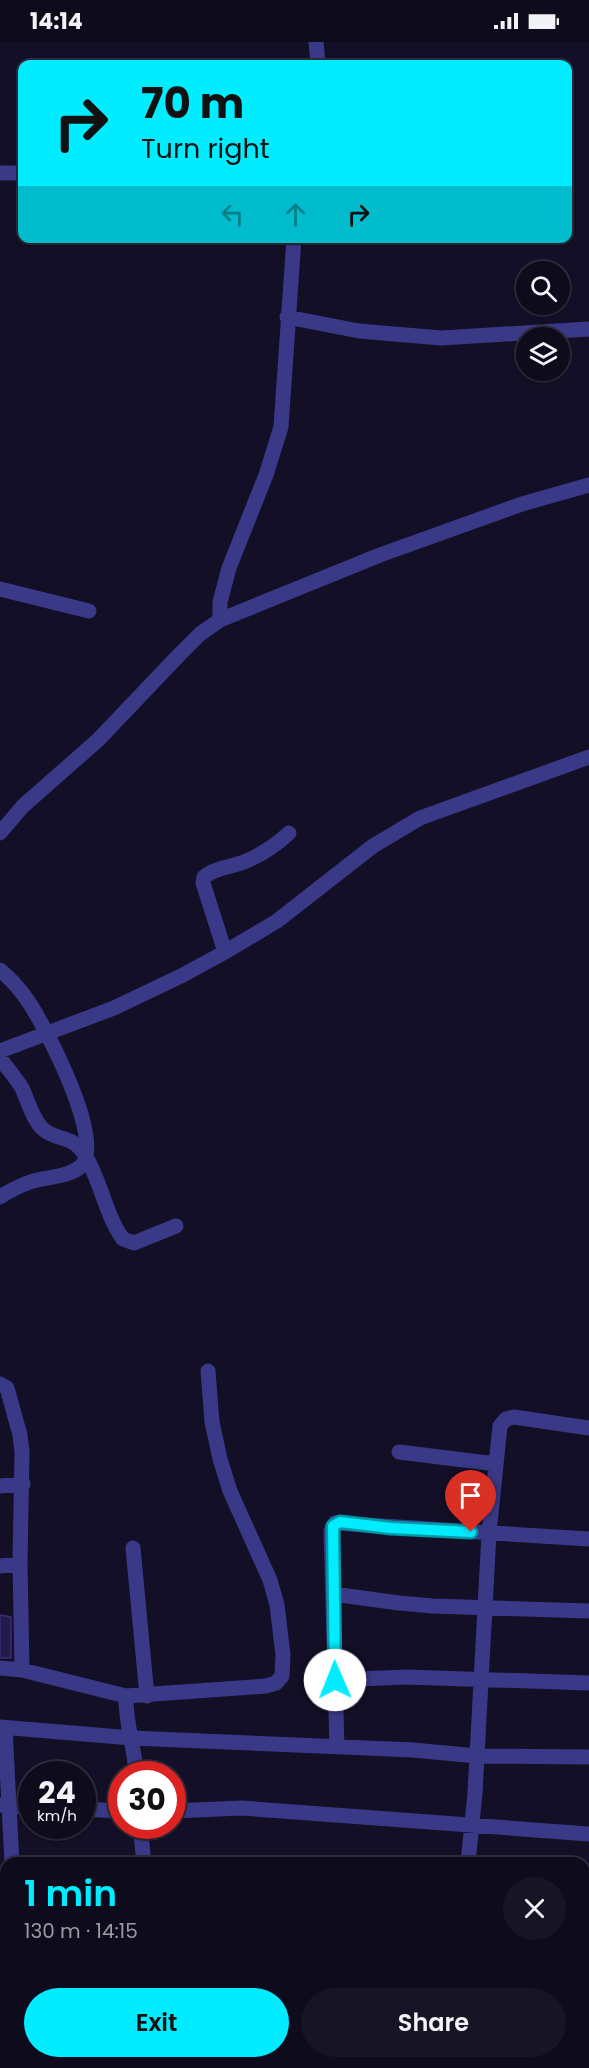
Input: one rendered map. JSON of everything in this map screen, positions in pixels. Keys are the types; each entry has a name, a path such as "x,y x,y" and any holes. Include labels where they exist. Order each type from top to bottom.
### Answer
{"street":[{"path":"316,42 318,60"},
{"path":"0,173 18,173"},
{"path":"220,620 220,602 229,568 266,475 281,427 294,243"},
{"path":"287,317 359,331 441,338 589,329"},
{"path":"0,833 23,806 98,740 200,634 220,620 380,555 522,504 589,485"},
{"path":"0,589 89,611"},
{"path":"0,1051 114,1008 225,952 277,921 373,846 420,818 589,757"},
{"path":"225,952 203,883 204,877 213,871 262,854 277,845 289,833"},
{"path":"0,970 27,1000 47,1034 68,1078 81,1113 87,1158 73,1172 34,1180 0,1197"},
{"path":"0,1058 20,1086 42,1128 79,1146 87,1158 107,1208 123,1239 134,1243 176,1226"},
{"path":"0,1668 22,1670 126,1696 266,1686 276,1683 282,1676 284,1667 277,1605 270,1580 230,1491 220,1459 212,1422 208,1371"},
{"path":"0,1384 7,1388 20,1435 23,1484 20,1564 22,1670"},
{"path":"468,1857 482,1681 489,1533 500,1426 506,1419 514,1416 589,1428"},
{"path":"399,1452 496,1464"},
{"path":"0,1486 23,1484"},
{"path":"337,1747 332,1531 335,1523 589,1539"},
{"path":"133,1548 147,1696"},
{"path":"0,1566 20,1564"},
{"path":"333,1594 399,1603 589,1611"},
{"path":"335,1680 406,1677 589,1683"},
{"path":"126,1696 127,1722 132,1738 135,1761"},
{"path":"11,1857 4,1805 3,1728 132,1738 413,1750 477,1756 589,1757"},
{"path":"186,1810 242,1808 589,1834"},
{"path":"141,1839 143,1857"}],"building":[{"path":"0,1615 11,1617 11,1658 0,1658"}],"route":[{"path":"335,1680 332,1531 335,1523 471,1532"}]}
